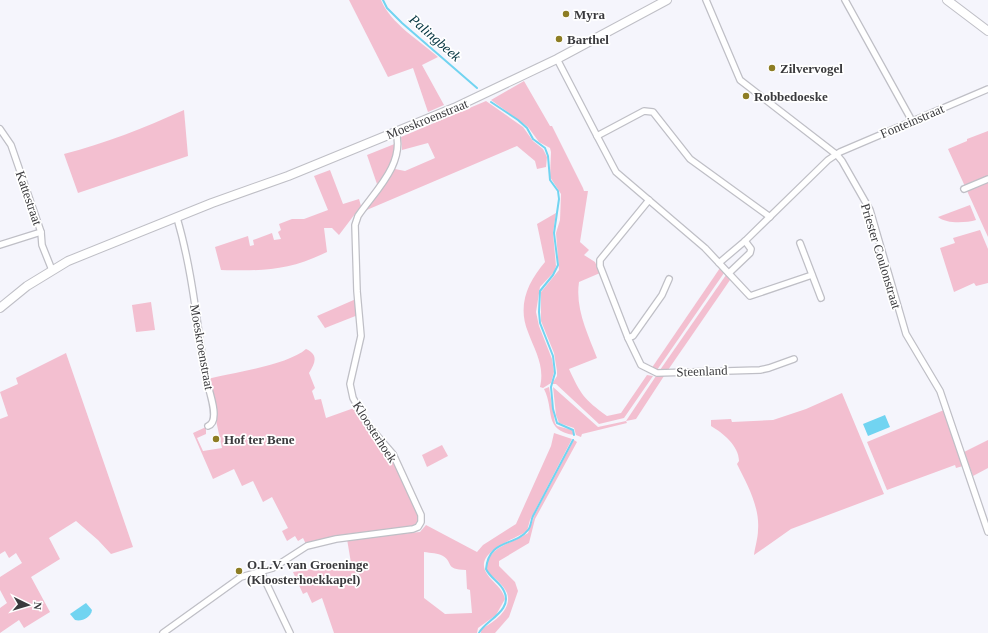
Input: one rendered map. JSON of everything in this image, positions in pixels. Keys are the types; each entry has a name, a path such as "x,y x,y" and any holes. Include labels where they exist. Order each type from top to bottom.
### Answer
{"main road":[{"name":"Moeskroenstraat","path":"0,308 27,286 52,270 83,254 288,176 479,97 557,59 667,0"},
{"path":"947,0 988,30"}],"street":[{"name":"Priester Coulonstraat","path":"706,0 740,80 837,155 842,161 870,210 906,334 940,391 988,532"},
{"path":"845,0 912,121"},
{"path":"557,59 616,172 705,248 750,296 812,275"},
{"name":"Fonteinstraat","path":"745,241 828,160 848,148 988,89"},
{"path":"597,136 644,111 653,112 690,159 770,217"},
{"name":"Kattestraat","path":"0,129 10,145 41,232 42,245 52,270"},
{"name":"Kloosterhoek","path":"163,633 240,577 273,568 307,546 317,543 418,528 421,522 421,515 393,454 360,413 352,398 350,384 361,336 357,291 355,225 358,216 395,163 399,148 396,132"},
{"path":"964,189 988,179"},
{"name":"Steenland","path":"649,200 600,260 600,266 628,338 641,366 657,373 760,370 794,358"},
{"name":"Moeskroenstraat","path":"177,218 191,283 206,380 214,409 215,417 213,423 208,426"},
{"path":"0,245 41,232"},
{"path":"719,263 745,241 751,249 750,253 729,273"},
{"path":"800,243 821,298"},
{"path":"628,338 633,336 662,295 669,279"},
{"path":"262,572 290,633"}],"shaded area":[{"path":"349,0 381,0 391,17 398,24 438,57 422,65 444,105 428,112 413,68 388,77"},
{"path":"524,81 550,126 552,126 584,191 588,191 580,242 589,250 584,255 595,262 600,273 579,282 578,292 583,321 597,358 569,369 580,391 588,401 607,416 621,413 647,375 653,376 624,418 599,424 556,384 552,384 557,376 557,371 554,353 541,321 541,292 559,270 556,233 560,220 561,194 550,177 550,148 539,142 528,127 491,100"},
{"path":"486,101 523,127 533,141 543,149 547,157 546,167 537,169 535,161 517,146 362,212 395,169 405,171 435,158 428,143 402,150 401,137"},
{"path":"184,110 188,156 78,193 64,154 125,135"},
{"path":"988,131 988,237 948,149 967,141 967,139"},
{"path":"397,143 391,166 377,184 367,155"},
{"path":"330,170 343,204 359,199 361,206 339,235 332,228 324,228 327,252 300,263 287,266 263,270 221,270 215,247 248,236 250,246 254,245 253,240 272,233 274,240 281,239 278,232 281,230 279,224 292,219 304,219 328,210 314,176"},
{"path":"970,205 976,220 956,222 946,221 938,217"},
{"path":"556,213 553,233 556,266 554,272 540,287 536,312 539,326 552,359 554,372 551,383 543,388 540,387 540,365 525,322 524,303 529,286 545,262 537,224"},
{"path":"980,230 988,249 988,283 976,286 974,283 954,292 940,248 955,243 953,238"},
{"path":"720,268 724,273 657,370 651,369"},
{"path":"726,275 730,280 668,370 660,370"},
{"path":"356,299 358,315 325,328 317,316"},
{"path":"151,302 155,330 136,332 132,305"},
{"path":"306,349 313,354 315,360 309,373 315,388 312,391 315,400 321,399 326,418 354,408 390,456 418,514 419,522 414,527 346,534 306,544 303,538 298,541 295,536 287,541 282,531 288,528 272,497 263,502 253,481 242,486 234,469 213,479 193,433 206,427 206,434 197,438 203,451 222,448 207,379 273,364 298,355"},
{"path":"66,353 133,547 111,554 98,540 76,521 49,538 60,559 31,577 50,612 24,628 19,620 0,633 0,608 7,603 0,590 0,577 22,563 16,553 9,558 5,551 0,554 0,419 8,416 0,392 18,384 16,378"},
{"path":"656,376 664,376 636,419 626,421"},
{"path":"549,387 555,423 557,426 572,430 574,435 558,429 554,424 544,389"},
{"path":"553,387 598,427 626,421 627,423 582,434 581,437 576,435 574,428 559,423 556,415"},
{"path":"842,393 884,494 791,529 754,555 758,536 758,521 755,504 737,464 739,461 736,450 730,440 711,426 711,420 731,419 732,422 773,420 806,409"},
{"path":"944,410 963,466 956,468 955,465 887,490 867,442"},
{"path":"554,433 572,439 530,520 527,531 497,547 485,559 484,566 487,574 500,588 505,599 496,615 478,628 477,633 334,633 322,598 312,603 307,592 303,594 293,572 351,563 347,539 420,532 426,525 477,552 483,545 516,524 551,446","holes":["424,552 441,555 452,567 466,570 467,589 470,590 472,613 445,614 424,598"]},
{"path":"574,440 577,442 535,519 529,543 499,561 499,566 515,582 518,591 509,617 495,633 481,633 481,629 491,623 505,610 508,599 507,593 503,587 487,571 490,556 501,547 528,533 535,514"},
{"path":"988,440 988,468 973,476 964,452"},
{"path":"442,445 448,456 427,467 422,455"}],"water":[{"path":"885,415 890,427 868,436 863,424"},
{"path":"86,603 92,610 90,615 83,620 75,620 70,614"}],"waterway":[{"name":"Palingbeek","path":"383,0 387,8 402,23 477,88"},
{"name":"Palingbeek","path":"491,102 518,120 527,128 533,139 545,148 548,156 550,180 558,191 559,199 554,233 558,265 553,275 540,291 539,312 540,323 553,356 555,373 551,387 553,409 557,423 573,430 574,435"},
{"path":"479,633 502,610 506,598 500,585 486,569 488,559 492,552 497,548 523,535 529,529 533,516 573,440"}],"place":[{"name":"Myra","path":"566,14"},
{"name":"Barthel","path":"559,39"},
{"name":"Zilvervogel","path":"772,68"},
{"name":"Robbedoeske","path":"746,96"},
{"name":"Hof ter Bene","path":"216,439"},
{"name":"O.L.V. van Groeninge (Kloosterhoekkapel)","path":"239,571"}]}
